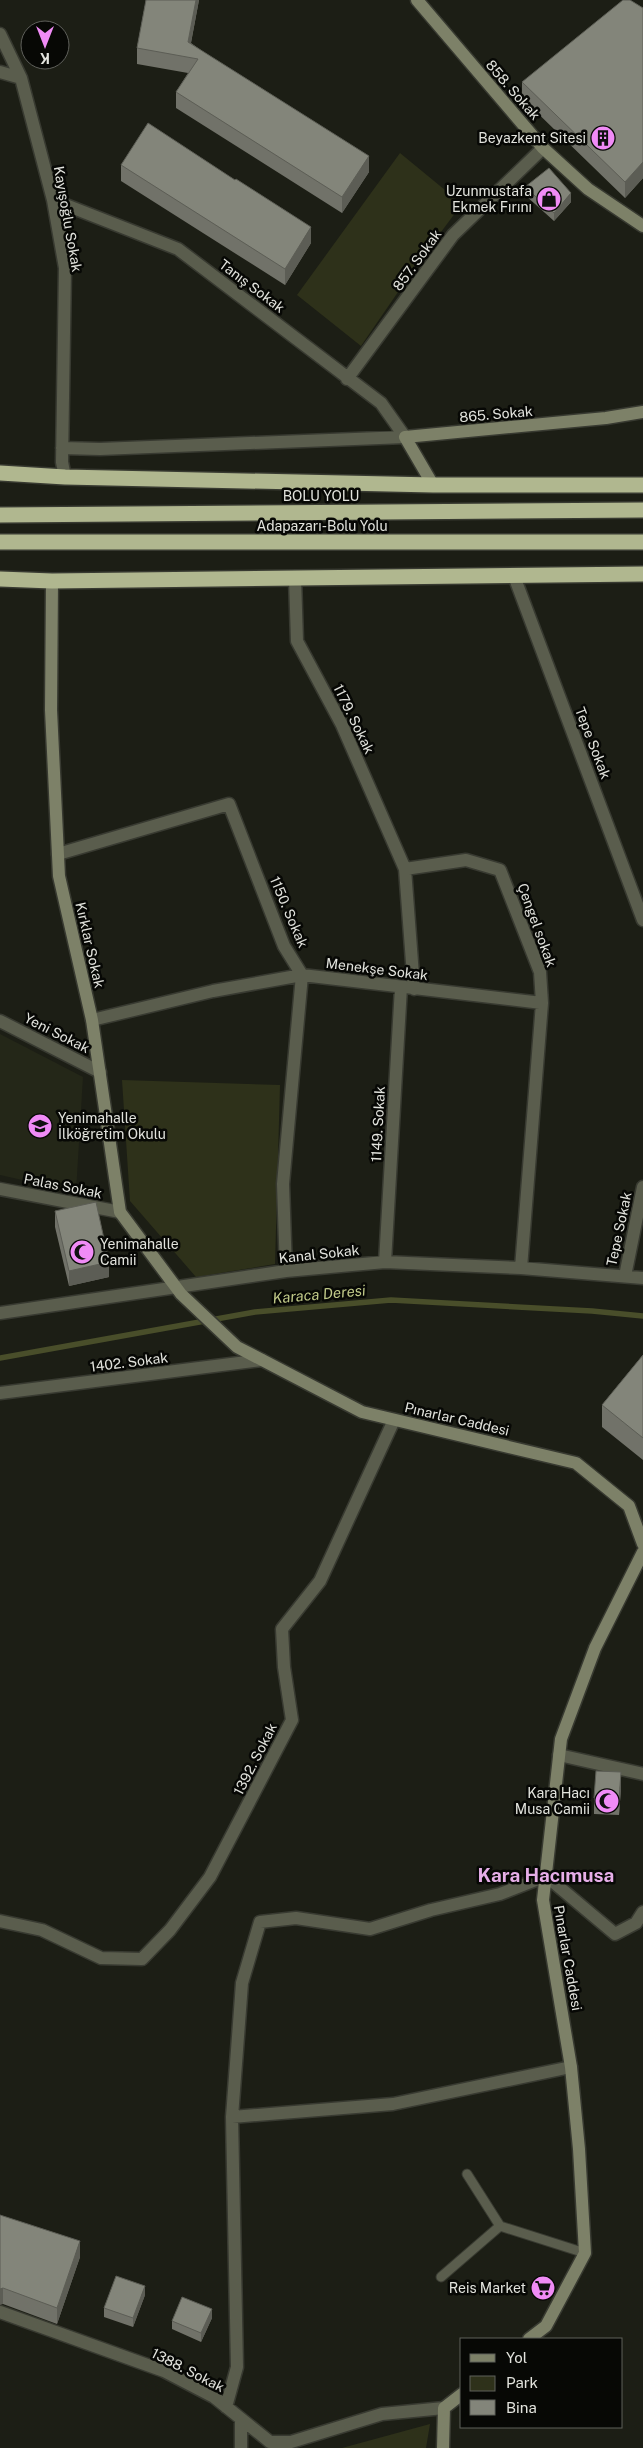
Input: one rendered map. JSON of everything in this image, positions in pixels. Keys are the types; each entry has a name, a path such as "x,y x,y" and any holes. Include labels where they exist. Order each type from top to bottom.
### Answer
{"highway":[{"path":"0,473 65,477 432,485 643,485"},
{"name":"BOLU YOLU","path":"0,515 643,510"},
{"name":"Adapazarı-Bolu Yolu","path":"0,542 643,542"},
{"path":"0,579 52,581 643,574"}],"street":[{"name":"858. Sokak","path":"417,0 543,148 588,189 643,226"},
{"name":"Kayışoğlu Sokak","path":"0,34 21,78 53,200 65,268 62,448 65,477"},
{"path":"0,72 21,78"},
{"name":"857. Sokak","path":"347,379 453,235 543,148"},
{"name":"Tanış Sokak","path":"53,200 178,249 381,403 405,437"},
{"name":"865. Sokak","path":"405,437 606,418 643,412"},
{"path":"62,448 110,448 405,437 432,485"},
{"name":"Tepe Sokak","path":"514,576 643,920"},
{"name":"1179. Sokak","path":"295,578 297,641 342,725 405,869"},
{"name":"Kırklar Sokak","path":"52,581 51,710 59,876 92,1020 120,1212 178,1291 237,1347"},
{"name":"1150. Sokak","path":"58,854 229,804 284,946 302,974"},
{"name":"Çengel sokak","path":"405,869 466,860 500,870 540,972 542,1003 521,1268"},
{"path":"405,869 414,989"},
{"path":"286,1272 283,1184 302,974"},
{"name":"Menekşe Sokak","path":"92,1020 213,991 302,974 542,1003"},
{"name":"1149. Sokak","path":"385,1262 401,987"},
{"name":"Yeni Sokak","path":"0,1021 100,1072"},
{"name":"Tepe Sokak","path":"625,1276 643,1187"},
{"name":"Palas Sokak","path":"0,1189 120,1212"},
{"name":"Kanal Sokak","path":"0,1313 178,1291 286,1272 385,1262 521,1268 643,1278"},
{"name":"Pınarlar Caddesi","path":"237,1347 362,1412 576,1462 629,1506 643,1544"},
{"name":"1402. Sokak","path":"0,1393 262,1360"},
{"name":"1392. Sokak","path":"0,1921 42,1930 101,1958 142,1959 170,1930 210,1877 292,1720 284,1667 282,1629 320,1581 394,1420"},
{"name":"Pınarlar Caddesi","path":"585,2253 579,2149 571,2067 543,1900 561,1739 595,1648 643,1552"},
{"path":"559,1755 643,1774"},
{"path":"226,2407 237,2367 232,2116 242,1984 260,1922 296,1918 370,1929 431,1910 500,1894 546,1876 615,1934 636,1923 643,1912"},
{"path":"232,2116 393,2104 571,2067"},
{"path":"530,2338 546,2326 585,2253"},
{"name":"1388. Sokak","path":"0,2312 164,2371 214,2397 270,2442 303,2443 382,2414 444,2408"},
{"path":"443,2448 444,2408 460,2396"},
{"path":"241,2419 241,2448"}],"lane":[{"path":"467,2174 500,2226 585,2253"},
{"path":"441,2277 500,2226"}],"shaded area":[{"name":"Yenimahalle İlköğretim Okulu","path":"0,1034 83,1077 76,1192 0,1175"}],"green space":[{"path":"400,153 462,204 420,260 361,346 297,295"},
{"path":"122,1080 280,1085 275,1264 196,1277 130,1201"},
{"path":"430,2424 426,2448 342,2448"}],"building":[{"path":"146,0 196,0 188,42 369,156 342,197 176,92 198,59 137,48"},
{"name":"Beyazkent Sitesi","path":"623,0 630,0 643,8 643,162 625,182 522,82"},
{"path":"148,123 311,227 285,269 121,165"},
{"name":"Uzunmustafa Ekmek Fırını","path":"549,168 571,193 554,213 525,187"},
{"name":"Yenimahalle Camii","path":"96,1202 109,1262 69,1271 55,1211"},
{"path":"643,1355 643,1438 602,1405"},
{"path":"596,1771 621,1772 619,1800 594,1798"},
{"path":"0,2215 80,2241 57,2308 3,2288 0,2289"},
{"path":"116,2276 145,2286 133,2318 104,2308"},
{"path":"182,2297 212,2309 201,2333 172,2321"}],"waterway":[{"name":"Karaca Deresi","path":"0,1358 255,1312 391,1300 592,1311 643,1316"}],"place":[{"name":"Beyazkent Sitesi","path":"603,138"},
{"name":"Uzunmustafa Ekmek Fırını","path":"549,199"},
{"name":"Yenimahalle İlköğretim Okulu","path":"40,1126"},
{"name":"Yenimahalle Camii","path":"82,1252"},
{"name":"Kara Hacı Musa Camii","path":"607,1801"},
{"name":"Reis Market","path":"543,2288"}],"district":[{"name":"Kara Hacımusa","path":"546,1875"}]}
